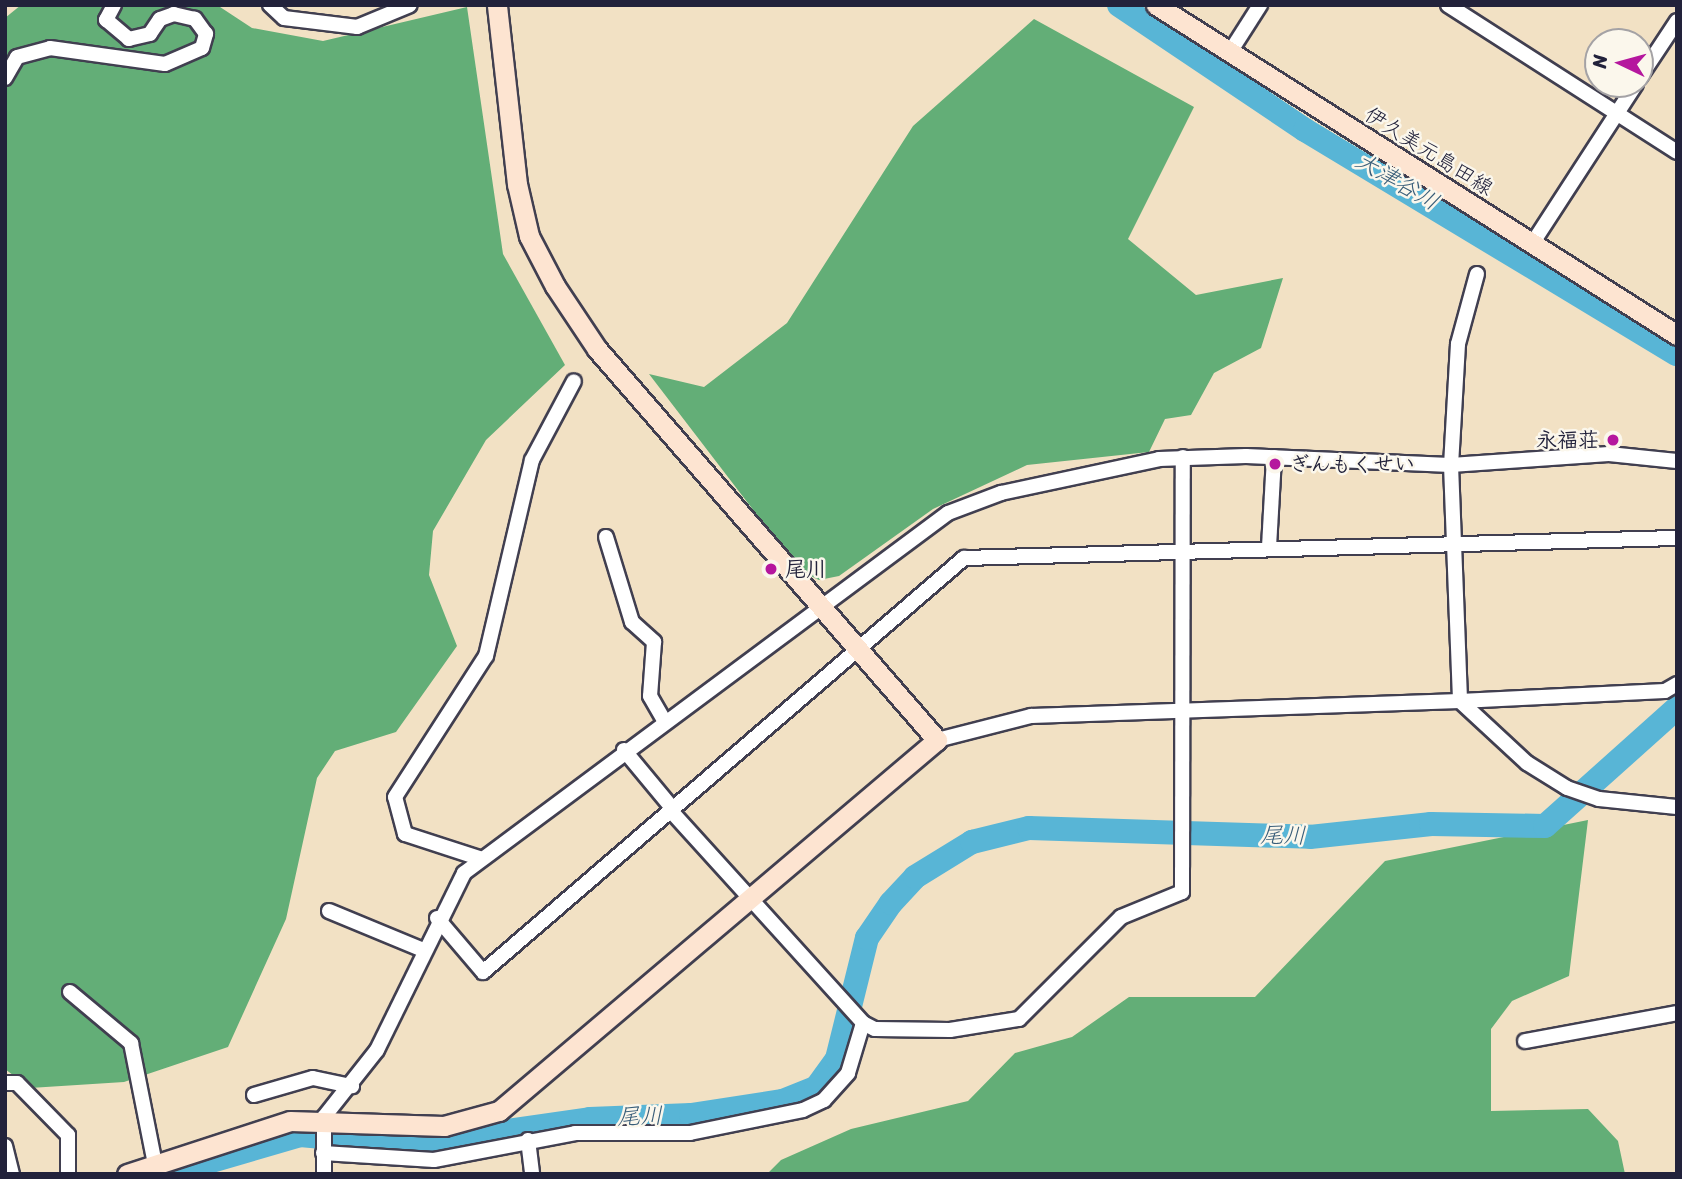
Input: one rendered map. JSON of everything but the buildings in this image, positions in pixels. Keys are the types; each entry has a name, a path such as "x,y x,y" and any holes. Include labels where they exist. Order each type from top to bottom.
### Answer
{"street":[{"path":"5,79 17,57 51,48 165,64 202,48 206,34 195,19 174,14 160,19 150,34 130,38 106,20 114,5"},
{"path":"270,5 284,18 357,27 410,5"},
{"path":"497,5 517,184 529,236 555,286 597,349 937,740"},
{"name":"伊久美元島田線","path":"1156,5 1677,335"},
{"path":"1230,52 1260,5"},
{"path":"1448,5 1677,152"},
{"path":"1654,55 1677,20"},
{"path":"1532,244 1627,98"},
{"path":"1477,275 1458,344 1451,465 1460,701 1527,763 1567,788 1599,799 1677,807"},
{"path":"479,858 405,834 395,797 486,656 532,460 574,381"},
{"path":"324,1174 324,1121 377,1050 437,918 479,858 820,607 917,530 974,501 1127,463 1183,457 1274,457 1451,465 1584,454 1677,461"},
{"path":"624,750 672,810 838,1002 861,1021 875,1029 950,1030 1018,1019 1121,917 1182,892 1186,710 1183,457"},
{"path":"1269,547 1274,457"},
{"path":"606,537 632,622 654,642 650,696 664,720"},
{"path":"437,918 483,972 964,558 1269,547 1677,538"},
{"path":"127,1174 270,1125 324,1121 444,1126 499,1111 937,740 1007,718 1665,691 1677,684"},
{"path":"329,911 423,950"},
{"path":"70,992 131,1042 155,1164"},
{"path":"1525,1041 1677,1013"},
{"path":"323,1150 416,1162 575,1133 690,1133 813,1107 848,1073 861,1021"},
{"path":"254,1095 313,1078 352,1086"},
{"path":"5,1083 17,1083 68,1135 68,1174"},
{"path":"528,1140 532,1174"},
{"path":"5,1146 12,1174"}],"green space":[{"path":"21,5 217,5 252,28 323,41 467,7 503,254 565,365 486,440 433,531 429,575 457,646 396,732 335,751 317,778 286,919 228,1047 124,1082 30,1088 5,1069 5,18"},
{"path":"1034,19 1194,107 1128,239 1196,295 1283,278 1261,348 1214,373 1191,415 1165,419 1149,452 1027,465 933,509 839,576 819,580 800,571 649,374 704,387 787,323 913,126"},
{"path":"1588,820 1569,976 1512,1001 1491,1029 1491,1111 1588,1109 1618,1141 1625,1174 767,1174 781,1160 851,1129 968,1101 1015,1053 1072,1037 1129,997 1255,997 1385,861"}],"waterway":[{"name":"大津谷川","path":"1119,5 1305,130 1677,354"},
{"name":"尾川","path":"167,1174 300,1135 412,1145 590,1119 691,1115 783,1101 816,1088 837,1059 867,938 891,903 915,877 972,842 1029,828 1310,837 1431,824 1545,826 1677,708"}],"place":[{"name":"永福荘","path":"1613,440"},
{"name":"ぎんもくせい","path":"1275,464"},
{"name":"尾川","path":"771,569"}]}
